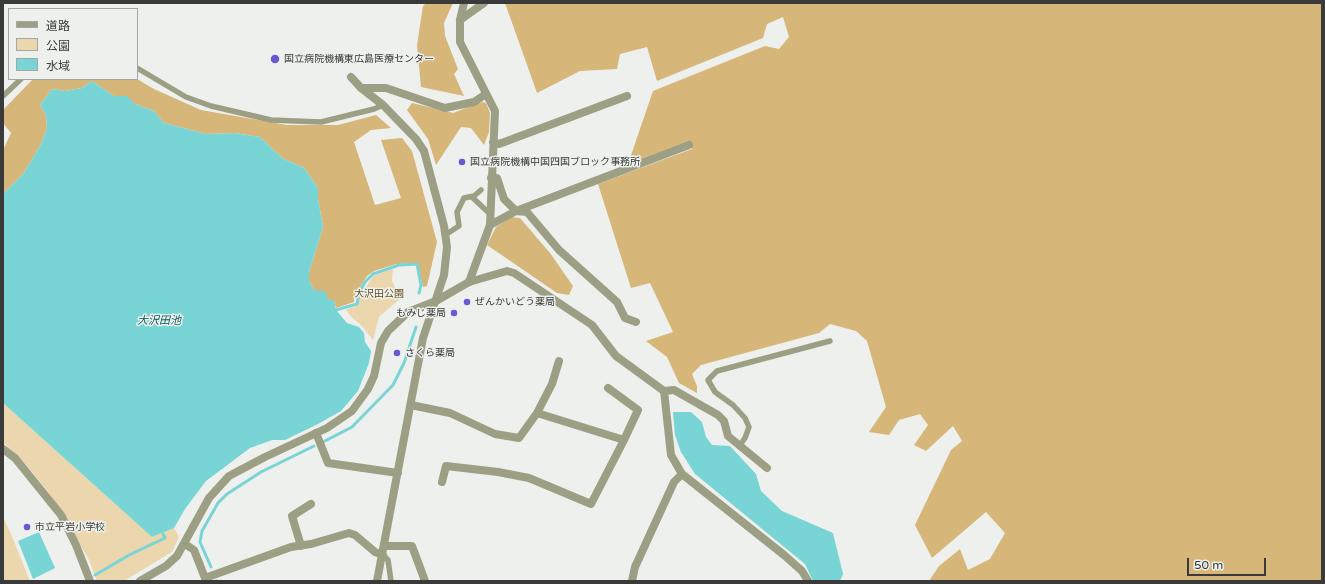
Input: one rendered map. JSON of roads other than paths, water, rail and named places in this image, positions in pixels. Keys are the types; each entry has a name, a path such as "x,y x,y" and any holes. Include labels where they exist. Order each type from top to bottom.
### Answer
{"street":[{"path":"464,3 460,20 460,42 495,111 490,225 469,282"},
{"path":"460,20 484,3"},
{"path":"351,78 383,105 416,138 424,152 445,235 446,247 444,275 423,338 385,546 377,581"},
{"path":"361,88 386,88 445,108 474,102 486,94"},
{"path":"494,142 499,144 627,96"},
{"path":"490,225 516,211 689,146"},
{"path":"492,178 497,178 504,199 516,211 527,212 559,250 617,302 625,318 636,322"},
{"path":"140,581 166,566 177,556 185,544 209,498 229,476 341,420 361,401 374,376 381,343 397,320 408,312 436,301 469,282 507,270 521,277 592,325 616,356 664,391 674,390 718,414 724,421 728,436 767,468"},
{"path":"411,405 450,413 496,434 518,438 537,412 552,384 559,361"},
{"path":"442,482 446,466 498,472 529,478 591,504 638,410 608,388"},
{"path":"664,391 670,448 682,474 784,555 802,571 808,581"},
{"path":"537,412 624,440"},
{"path":"316,433 328,463 398,473"},
{"path":"3,449 15,458 61,515 76,545 90,581"},
{"path":"632,581 635,567 674,482 682,474"},
{"path":"301,546 292,516 311,504"},
{"path":"185,544 194,550 204,580 286,549 348,533 355,535 375,552 383,555"},
{"path":"385,546 412,546 425,581"}],"lane":[{"path":"138,69 186,98 211,106 272,120 321,122 374,109 383,105"},
{"path":"3,96 20,80"},
{"path":"445,235 459,226 457,212 464,198 472,197 481,190"},
{"path":"472,197 490,214"},
{"path":"740,445 745,438 749,427 745,418 733,405 715,392 708,380 717,371 830,341"},
{"path":"383,555 388,560 391,581"}],"water":[{"name":"大沢田池","path":"92,81 114,96 127,96 135,104 154,111 164,123 206,134 234,133 260,137 282,158 304,168 318,188 318,199 323,227 309,272 309,281 314,290 325,291 329,300 334,300 336,310 347,323 359,327 364,333 365,342 371,351 369,363 358,391 341,411 285,440 272,440 250,448 206,481 185,509 174,528 152,537 3,403 3,194 24,173 40,146 47,129 46,115 40,105 52,89 65,91 82,88"},
{"path":"673,412 691,412 702,422 706,437 712,445 730,446 756,474 761,491 782,511 833,533 843,574 840,581 813,581 805,564 695,474 681,452 675,435"},
{"path":"39,532 55,568 33,579 18,541"}],"waterway":[{"path":"336,310 357,304 359,293 365,282 373,274 399,265 417,264 421,285 419,293"},
{"path":"323,442 352,427 393,385 404,363 416,327"},
{"path":"211,567 200,542 202,531 218,503 227,494 261,472 314,446"},
{"path":"95,575 131,554 165,538 163,534"}],"place":[{"name":"国立病院機構東広島医療センター","path":"275,59"},
{"name":"国立病院機構中国四国ブロック事務所","path":"462,162"},
{"name":"ぜんかいどう薬局","path":"467,302"},
{"name":"もみじ薬局","path":"454,313"},
{"name":"さくら薬局","path":"397,353"},
{"name":"市立平岩小学校","path":"27,527"}],"park label":[{"name":"大沢田公園","path":"379,294"}]}
